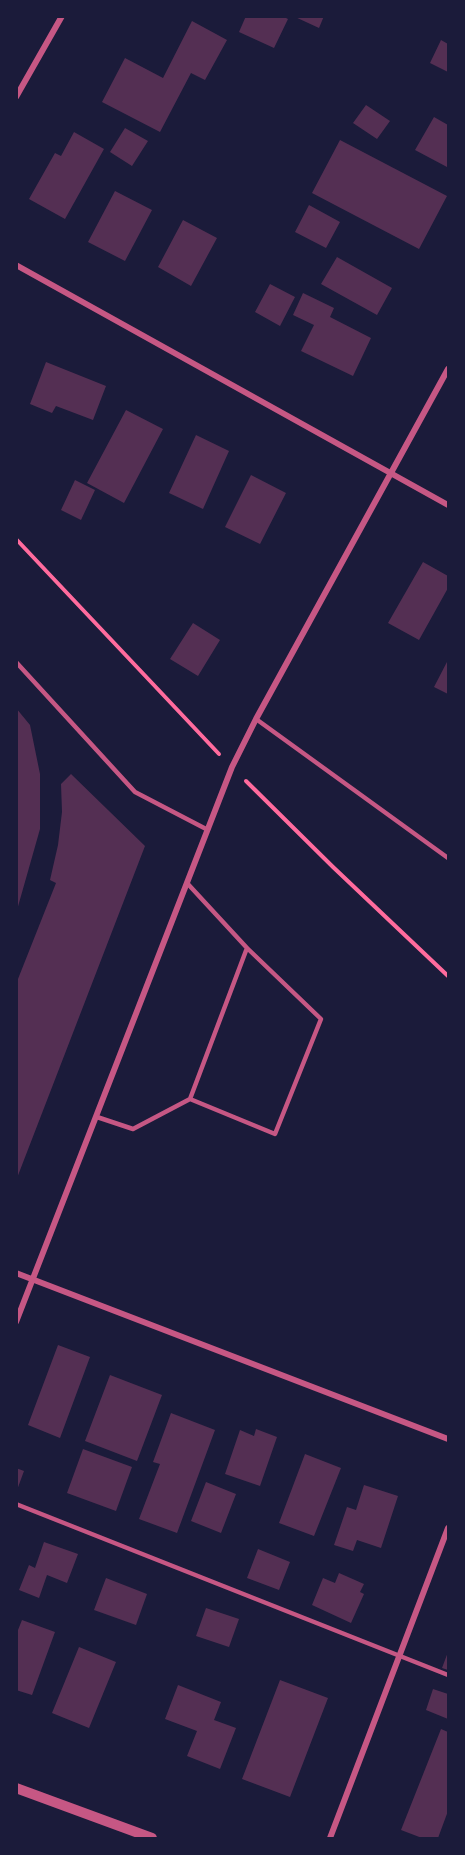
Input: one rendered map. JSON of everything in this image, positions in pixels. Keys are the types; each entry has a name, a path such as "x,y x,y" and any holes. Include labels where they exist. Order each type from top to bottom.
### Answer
{"street":[{"path":"16,97 62,16"},
{"path":"16,265 448,505"},
{"path":"16,1323 232,767 256,718 448,369"},
{"path":"16,1273 448,1439"},
{"path":"330,1839 448,1528"},
{"path":"16,1788 152,1839"}],"lane":[{"path":"16,662 135,792 208,830"},
{"path":"256,718 448,858"},
{"path":"187,883 247,948 321,1019 275,1134 190,1099"},
{"path":"97,1117 133,1129 190,1099 247,948"},
{"path":"16,1504 448,1675"}],"building":[{"path":"246,16 282,16 288,19 274,48 239,32"},
{"path":"293,16 324,16 319,28"},
{"path":"192,21 227,40 205,80 191,73 160,132 102,102 125,58 163,78"},
{"path":"441,40 448,44 448,72 430,63"},
{"path":"366,105 390,121 377,139 353,123"},
{"path":"434,117 448,125 447,167 415,150"},
{"path":"125,128 148,141 132,166 110,152"},
{"path":"74,132 104,149 65,219 29,199 55,153 61,156"},
{"path":"340,140 447,196 419,249 312,193"},
{"path":"115,191 152,210 125,261 88,242"},
{"path":"309,205 340,222 326,248 295,232"},
{"path":"183,220 217,238 191,286 158,267"},
{"path":"337,257 392,288 377,315 321,284"},
{"path":"270,284 295,297 280,326 255,312"},
{"path":"303,293 334,308 330,317 371,338 353,376 301,351 314,325 293,315"},
{"path":"46,362 106,386 93,420 56,406 52,413 30,404"},
{"path":"126,410 163,429 124,503 87,483"},
{"path":"196,435 229,451 203,509 169,493"},
{"path":"251,475 286,493 260,544 225,527"},
{"path":"75,480 95,490 81,520 61,510"},
{"path":"423,562 448,576 448,588 419,640 388,623"},
{"path":"193,623 220,640 198,676 170,659"},
{"path":"448,660 448,694 434,687"},
{"path":"16,708 30,725 40,774 40,829 17,910"},
{"path":"71,774 145,846 17,1178 16,984 56,883 50,880 62,812 61,784"},
{"path":"58,1345 90,1357 60,1438 28,1425"},
{"path":"110,1375 162,1395 137,1461 85,1441"},
{"path":"171,1413 215,1430 177,1533 139,1519 160,1464 153,1462"},
{"path":"256,1429 277,1437 260,1486 225,1474 240,1430 254,1436"},
{"path":"83,1449 132,1467 116,1511 67,1493"},
{"path":"305,1454 341,1468 314,1536 279,1523"},
{"path":"16,1468 24,1471 17,1490 16,1490"},
{"path":"206,1482 236,1494 221,1533 191,1521"},
{"path":"364,1485 398,1496 381,1548 357,1540 353,1551 334,1545 347,1507 356,1510"},
{"path":"44,1542 78,1554 67,1583 47,1575 39,1598 19,1590 29,1565 35,1568"},
{"path":"258,1549 290,1562 279,1590 247,1578"},
{"path":"339,1573 364,1584 360,1592 364,1594 351,1623 312,1605 323,1578 335,1583"},
{"path":"106,1578 147,1594 136,1625 94,1610"},
{"path":"206,1608 239,1619 229,1647 196,1636"},
{"path":"22,1620 55,1632 32,1695 16,1690 16,1635"},
{"path":"79,1647 116,1662 89,1728 52,1713"},
{"path":"448,1652 448,1670 442,1668"},
{"path":"280,1680 328,1698 290,1797 242,1779"},
{"path":"178,1685 221,1702 214,1720 236,1728 220,1769 187,1756 197,1731 165,1719"},
{"path":"433,1689 448,1694 448,1719 426,1710"},
{"path":"441,1729 448,1732 448,1811 438,1838 422,1838 401,1830"}]}
